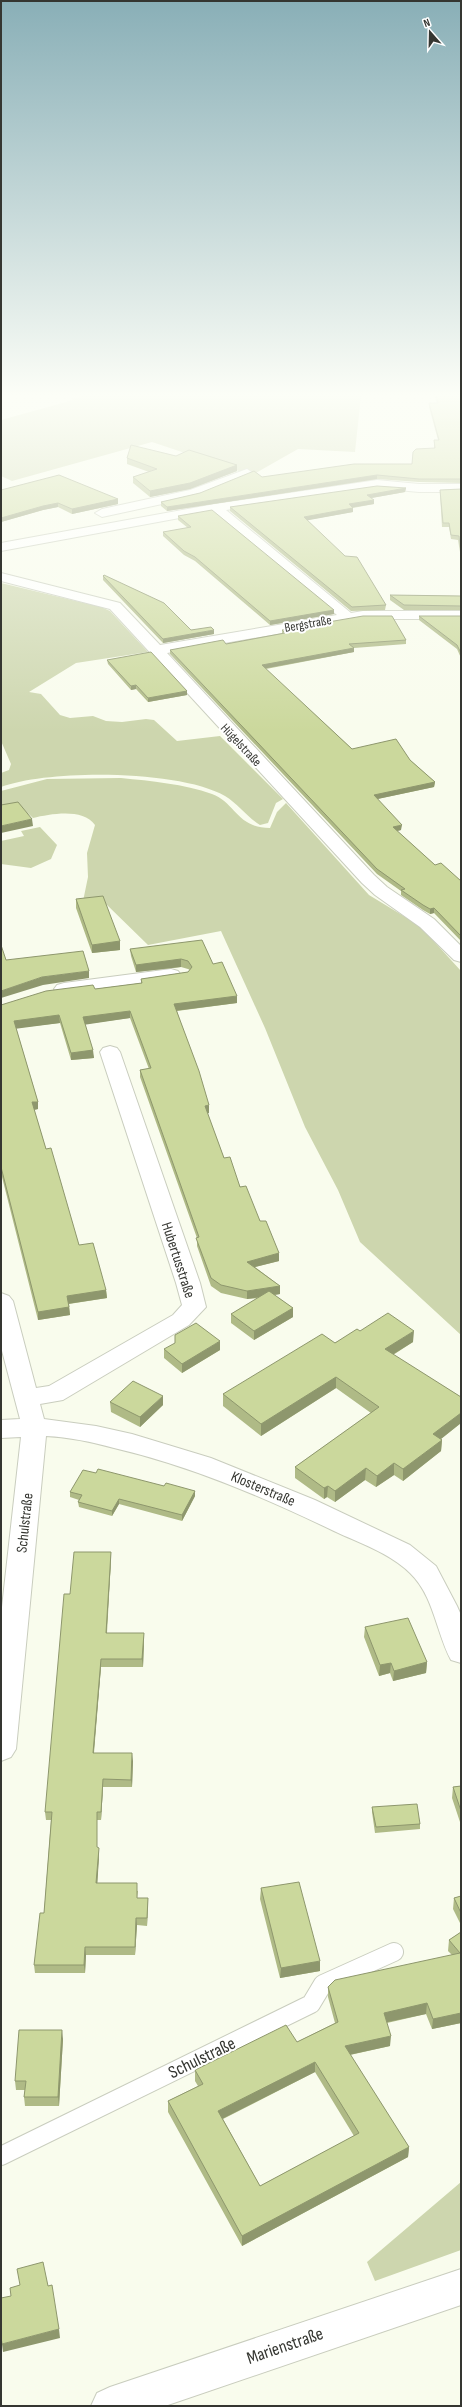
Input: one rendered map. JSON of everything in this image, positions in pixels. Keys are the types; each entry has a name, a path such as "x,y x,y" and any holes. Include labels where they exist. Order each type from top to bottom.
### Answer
{"street":[{"path":"88,516 131,507"},
{"path":"1,547 219,507"},
{"path":"214,508 348,617"},
{"path":"1,534 24,529"},
{"name":"Hügelstraße","path":"1,577 114,606 157,650 235,739 368,879 381,891 428,923 461,956"},
{"name":"Bergstraße","path":"157,650 348,617 378,614 461,615"},
{"path":"43,992 148,971 181,974"},
{"name":"Hubertusstraße","path":"26,1397 54,1394 181,1320 194,1307 188,1283 110,1052"},
{"name":"Schulstraße","path":"1,1301 34,1427 4,1675 1,1749"},
{"name":"Klosterstraße","path":"1,1429 34,1427 58,1428 162,1450 211,1467 314,1510 398,1550 418,1565 430,1577 461,1652"},
{"name":"Marienstraße","path":"110,2406 461,2287"}],"lane":[{"name":"Schulstraße","path":"1,2156 306,2007 311,2004 323,1984 394,1952"}],"green space":[{"path":"1,583 101,607 110,611 148,652 76,663 29,692 41,694 60,715 70,718 93,716 106,721 122,722 146,719 154,720 177,741 220,736 283,799 276,803 268,823 260,825 225,796 204,787 178,781 147,777 82,775 50,777 23,781 1,787 1,773 9,770 11,764 1,741"},
{"path":"121,778 179,785 212,794 227,803 243,820 259,827 270,828 277,812 286,803 369,895 420,926 461,971 461,1335 360,1242 338,1190 305,1127 265,1028 221,931 148,945 106,904 82,906 88,877 87,853 95,825 90,820 75,814 57,814 33,818 21,807 1,811 1,791 47,779"},
{"path":"40,827 57,845 51,859 31,868 1,864 1,841 24,836 21,831"},
{"path":"461,2182 461,2250 375,2281 367,2262"}],"building":[{"path":"1,507 38,507 1,518"},
{"path":"230,507 352,507 304,517 345,556 357,557 386,605 352,607"},
{"path":"442,507 461,507 461,552 459,536 451,535 449,523 443,523"},
{"path":"212,510 334,610 270,621 195,557 184,551 163,532 191,527 178,516"},
{"path":"104,575 164,603 191,630 211,627 214,630 163,639 103,576"},
{"path":"390,595 461,596 461,606 404,605"},
{"path":"363,616 392,616 406,640 349,644 354,648 262,665 352,749 396,739 410,760 435,782 374,795 402,825 393,827 435,865 441,863 461,881 461,936 434,908 430,909 401,890 405,889 377,869 170,650 223,640 226,644 285,633 282,630"},
{"path":"419,616 461,616 461,653 457,645"},
{"path":"151,652 187,691 148,698 136,685 131,686 107,660"},
{"path":"18,802 32,819 1,826 1,805"},
{"path":"103,896 120,941 92,945 76,899"},
{"path":"202,940 213,964 222,962 237,996 174,1004 199,1071 209,1105 205,1106 224,1158 230,1157 240,1187 246,1186 260,1221 266,1221 279,1253 247,1262 280,1286 247,1291 221,1285 211,1278 196,1238 199,1237 140,1070 151,1068 130,1011 83,1017 93,1050 71,1053 59,1015 14,1021 38,1102 32,1102 46,1149 51,1148 79,1245 93,1243 106,1290 67,1296 69,1307 38,1312 1,1167 1,1005 46,991 93,985 95,989 142,983 141,979 188,972 192,967 188,961 181,959 136,965 130,949"},
{"path":"1,945 6,960 83,951 89,971 42,977 1,991"},
{"path":"269,1291 293,1308 254,1331 231,1314"},
{"path":"388,1313 414,1331 385,1349 461,1397 461,1413 433,1434 442,1440 403,1469 394,1463 377,1476 366,1468 335,1491 328,1486 324,1488 295,1467 379,1407 336,1377 261,1424 223,1394 322,1334 335,1343 357,1329 360,1331"},
{"path":"196,1323 220,1341 182,1364 164,1349 175,1343 175,1335"},
{"path":"133,1381 163,1396 140,1417 110,1402"},
{"path":"98,1469 164,1486 166,1483 195,1491 182,1515 119,1499 112,1511 78,1502 82,1495 70,1492 83,1470 96,1473"},
{"path":"74,1552 111,1552 106,1633 144,1633 142,1659 101,1659 93,1753 132,1753 131,1780 103,1779 101,1812 97,1812 97,1847 99,1848 96,1883 137,1883 137,1898 148,1898 147,1918 136,1918 135,1947 85,1947 84,1965 34,1965 40,1913 44,1913 52,1812 45,1812 64,1594 70,1594"},
{"path":"408,1618 427,1662 394,1671 391,1663 380,1665 365,1627"},
{"path":"461,1786 461,1811 453,1787"},
{"path":"417,1804 420,1824 376,1827 372,1807"},
{"path":"299,1882 320,1961 281,1968 261,1888"},
{"path":"461,1896 461,1913 454,1898"},
{"path":"461,1932 461,2013 433,2019 427,2003 384,2013 391,2036 345,2046 409,2147 242,2236 168,2101 203,2084 195,2070 286,2025 297,2042 338,2022 328,1987 335,1980 460,1953 449,1940","holes":["315,2062 359,2133 260,2186 218,2111"]},
{"path":"19,2030 62,2030 58,2097 24,2097 26,2081 15,2081"},
{"path":"43,2262 48,2286 52,2285 59,2329 2,2344 1,2298 11,2296 10,2288 20,2285 17,2269"}]}
